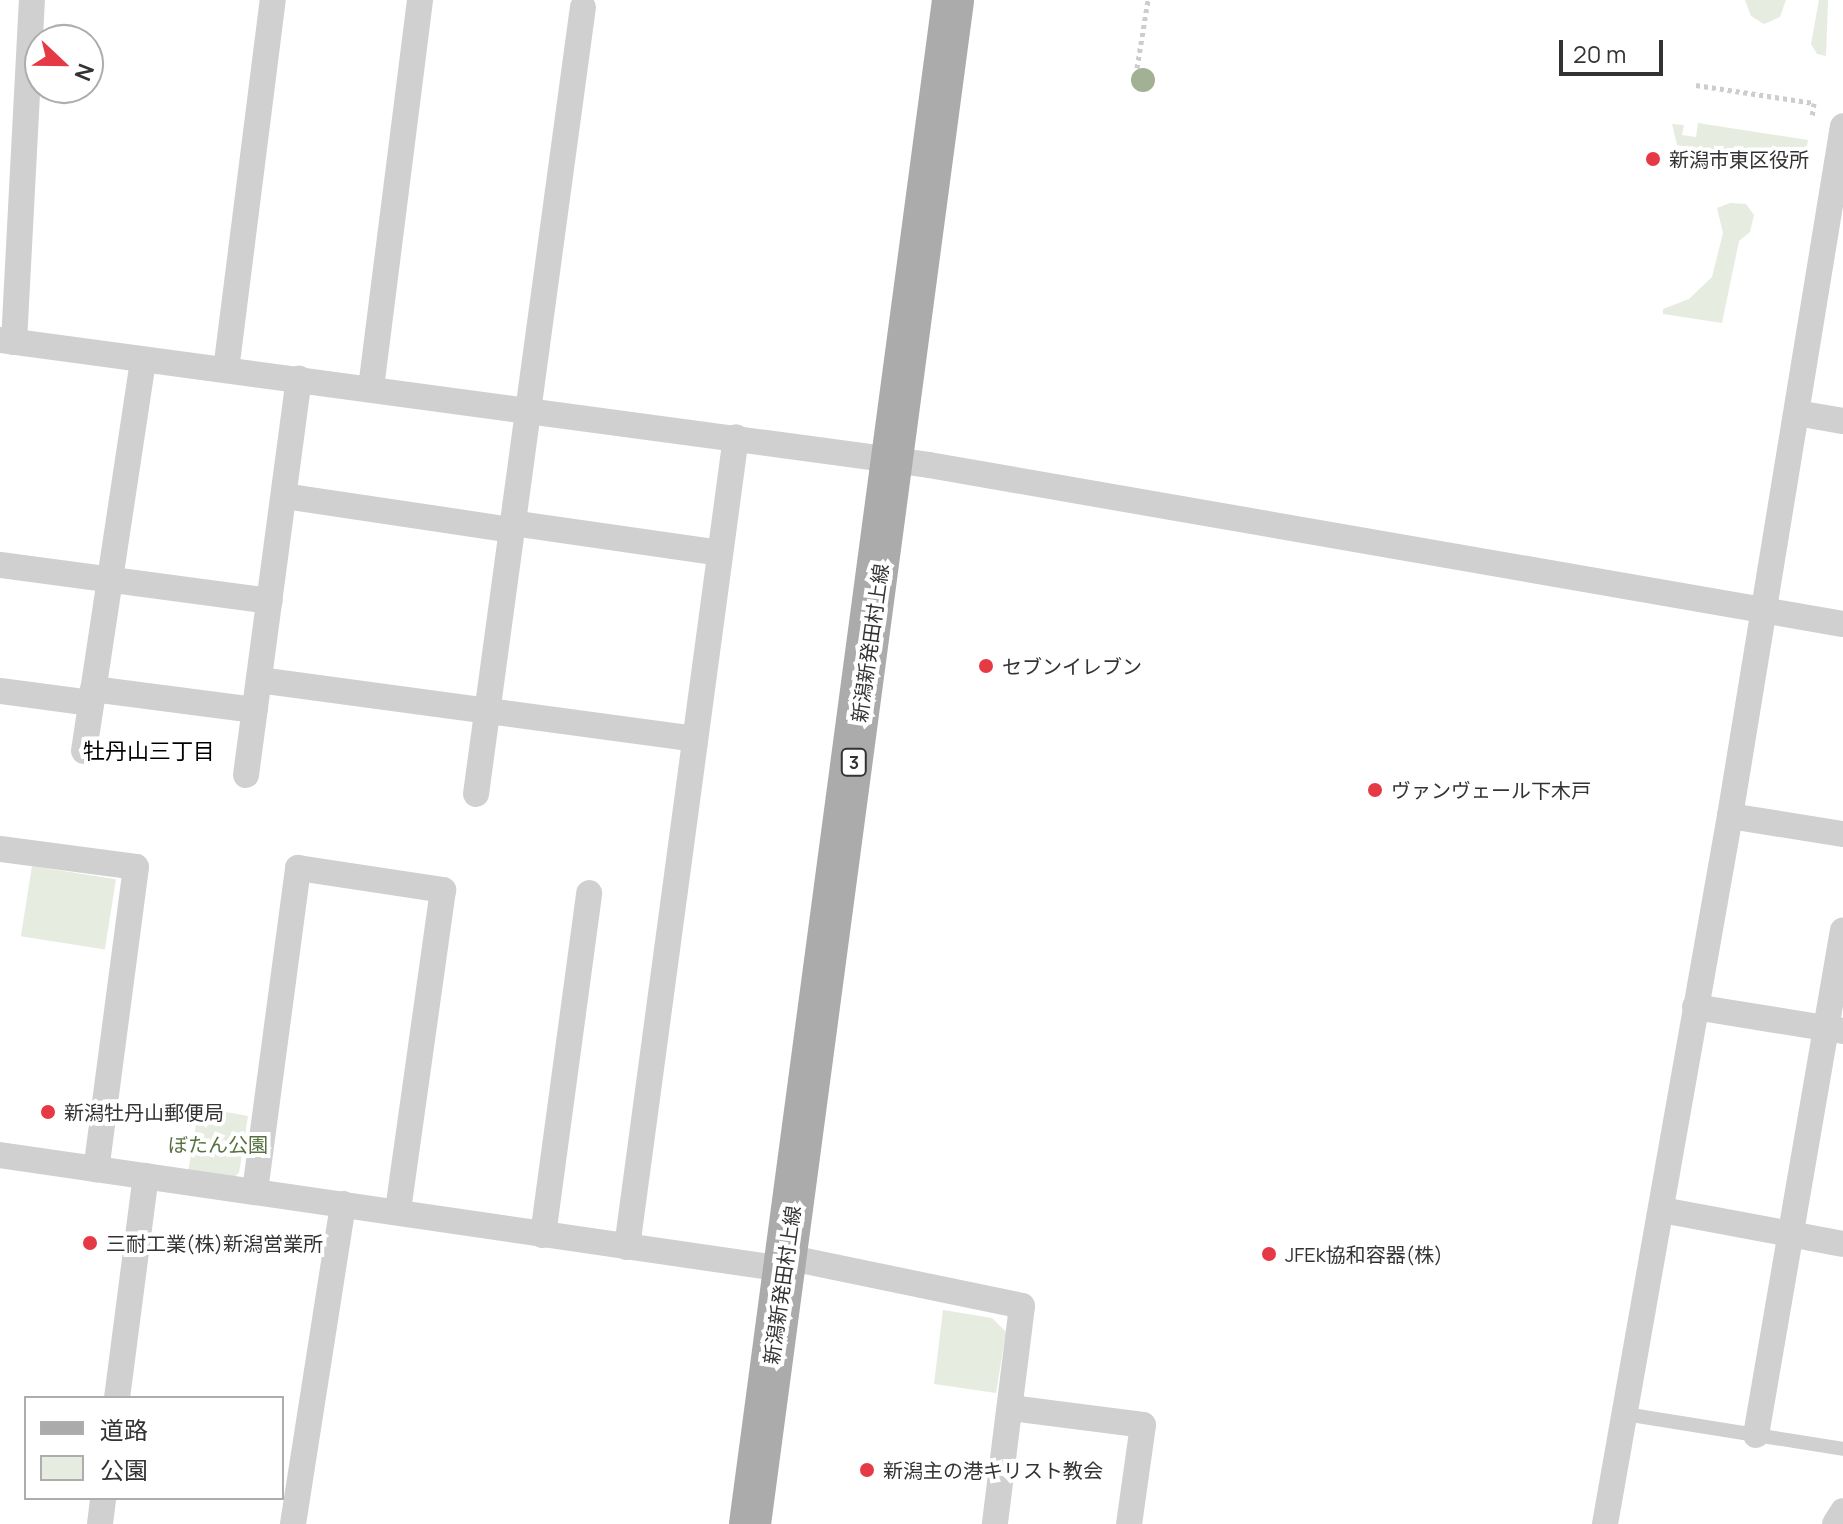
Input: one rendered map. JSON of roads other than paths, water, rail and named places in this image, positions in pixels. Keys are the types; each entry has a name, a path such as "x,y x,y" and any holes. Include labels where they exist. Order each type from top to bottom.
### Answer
{"main road":[{"name":"新潟新発田村上線","path":"750,1524 896,461 953,0"}],"street":[{"path":"32,0 7,341 529,408 896,461 1843,624"},
{"path":"226,370 273,0"},
{"path":"371,388 420,0"},
{"path":"476,794 583,7"},
{"path":"1605,1524 1662,1210 1797,413 1835,210 1843,128"},
{"path":"84,751 143,360"},
{"path":"246,775 299,379"},
{"path":"1797,413 1843,421"},
{"path":"627,1247 736,437"},
{"path":"284,496 720,553"},
{"path":"0,565 270,601"},
{"path":"259,680 695,739"},
{"path":"0,691 255,710"},
{"path":"1730,816 1843,834"},
{"path":"0,849 136,867 96,1169"},
{"path":"255,1191 298,868 443,890 398,1212"},
{"path":"543,1235 589,893"},
{"path":"1756,1435 1792,1235 1835,1030 1843,930"},
{"path":"1695,1007 1835,1030"},
{"path":"0,1155 627,1247 784,1263 1022,1306 995,1524"},
{"path":"117,1396 146,1176"},
{"path":"293,1524 343,1204"},
{"path":"1662,1210 1843,1244"},
{"path":"1011,1408 1143,1425 1129,1524"},
{"path":"100,1524 103,1500"},
{"path":"1835,1524 1843,1511"}],"lane":[{"path":"1625,1414 1843,1449"}],"place":[{"name":"新潟市東区役所","path":"1653,159"},
{"name":"セブンイレブン","path":"986,666"},
{"name":"ヴァンヴェール下木戸","path":"1375,790"},
{"name":"新潟牡丹山郵便局","path":"48,1112"},
{"name":"三耐工業(株)新潟営業所","path":"90,1243"},
{"name":"JFEk協和容器(株)","path":"1269,1254"},
{"name":"新潟主の港キリスト教会","path":"867,1470"}],"district":[{"name":"牡丹山三丁目","path":"149,752"}],"park label":[{"name":"ぼたん公園","path":"218,1144"}]}
